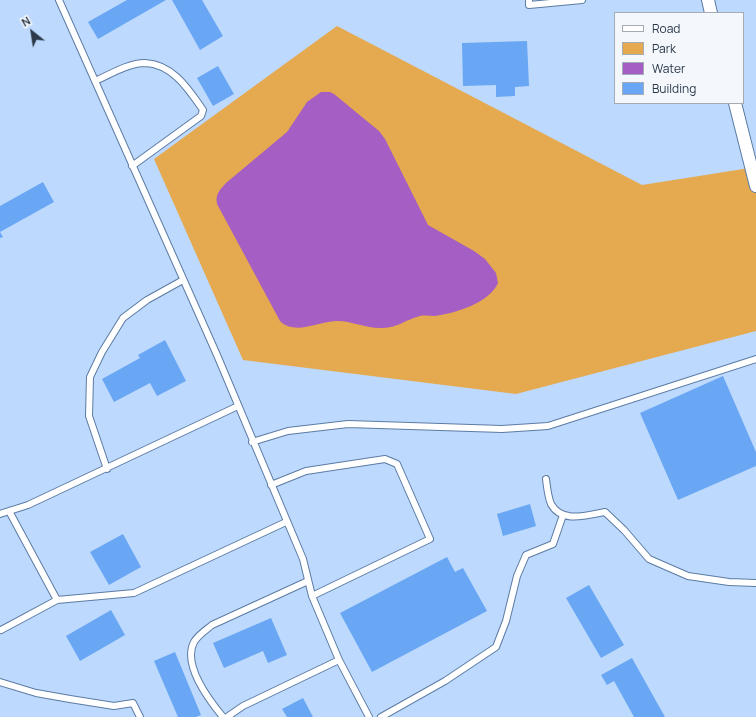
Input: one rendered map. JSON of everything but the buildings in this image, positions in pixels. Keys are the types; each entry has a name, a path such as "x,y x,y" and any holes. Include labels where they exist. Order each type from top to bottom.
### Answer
{"street":[{"path":"708,0 711,12"},
{"path":"735,104 756,186"}],"lane":[{"path":"59,0 238,406 303,559 312,596 339,660 369,717"},
{"path":"529,0 529,5 582,0"},
{"path":"95,81 127,67 144,63 173,74 184,82 202,110 201,116 132,166"},
{"path":"108,469 89,416 90,377 102,352 123,318 147,300 183,280"},
{"path":"252,442 288,431 348,424 502,429 548,426 756,359"},
{"path":"0,514 28,505 108,469 238,406"},
{"path":"271,486 306,471 385,459 396,464 430,539 312,596"},
{"path":"546,479 551,504 562,515 577,517 605,512 624,530 649,559 688,576 729,582 756,583"},
{"path":"9,511 57,600"},
{"path":"381,717 445,681 496,647 506,621 517,576 526,555 553,544 562,515"},
{"path":"1,630 57,600 134,593 286,522"},
{"path":"223,717 205,694 196,674 191,651 194,642 201,634 212,626 308,581"},
{"path":"227,717 243,706 339,660"},
{"path":"0,682 36,693 114,706 133,703 140,717"}],"green space":[{"path":"337,26 642,185 756,167 756,331 516,394 243,360 154,159"}],"water":[{"path":"321,92 330,92 334,94 379,131 385,139 428,225 474,251 485,259 496,273 498,283 494,290 487,296 462,310 435,316 420,316 388,328 377,328 338,321 300,328 286,325 280,321 217,204 217,197 218,192 226,183 287,132 307,102"}]}
